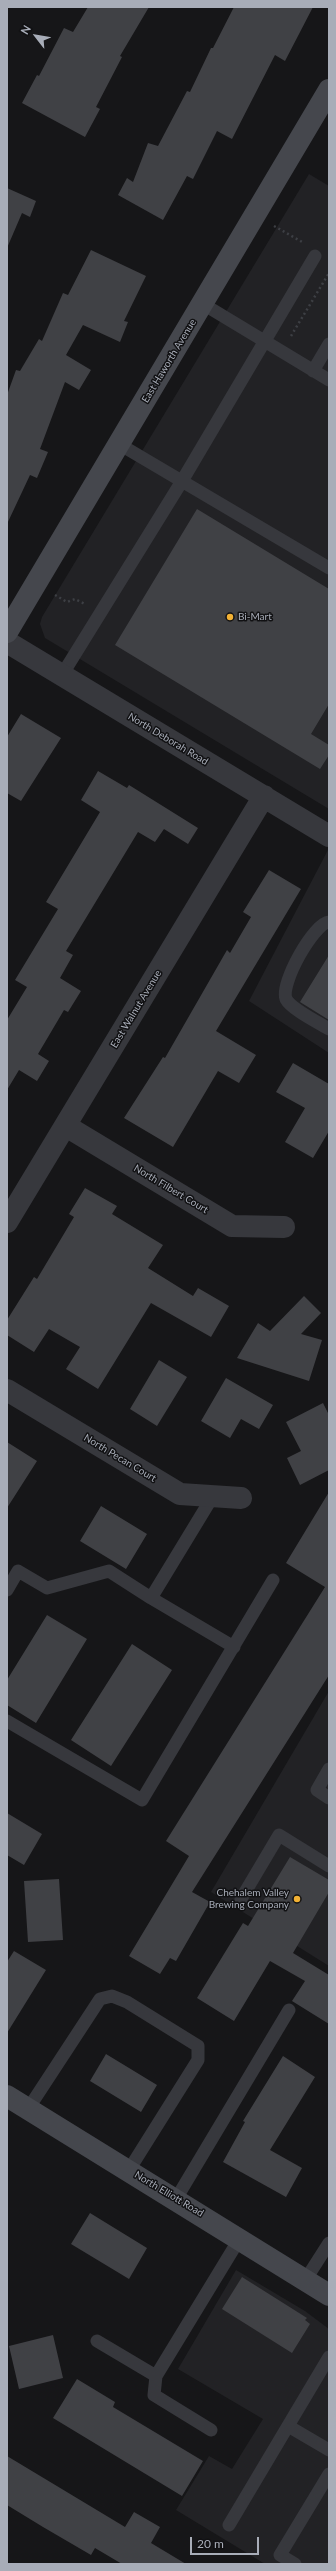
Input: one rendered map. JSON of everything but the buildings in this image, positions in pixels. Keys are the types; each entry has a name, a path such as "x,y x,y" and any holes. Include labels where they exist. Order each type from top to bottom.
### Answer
{"street":[{"name":"East Haworth Avenue","path":"7,632 329,90"},
{"name":"North Deborah Road","path":"7,642 264,796 328,832"},
{"name":"East Walnut Avenue","path":"7,1222 264,796"},
{"name":"North Filbert Court","path":"66,1126 232,1226 284,1228"},
{"name":"North Pecan Court","path":"7,1390 180,1494 242,1498"},
{"name":"North Elliott Road","path":"7,2096 329,2294"}],"lane":[{"path":"62,675 182,480 315,256"},
{"path":"203,304 329,380"},
{"path":"313,371 329,344"},
{"path":"120,444 329,568"},
{"path":"329,922 317,928 287,978 285,989 286,999 292,1006 329,1029"},
{"path":"151,1598 213,1496"},
{"path":"7,1590 18,1571 47,1588 109,1571 151,1598 234,1646"},
{"path":"7,1721 142,1800 273,1580"},
{"path":"329,1769 317,1790 329,1798"},
{"path":"241,1899 278,1835 329,1866"},
{"path":"28,2109 100,2000 112,1996 127,2002 198,2046 198,2060 129,2170"},
{"path":"176,2199 289,2010"},
{"path":"210,2430 154,2394 156,2376 240,2238"},
{"path":"306,2279 329,2243"},
{"path":"97,2341 156,2376"},
{"path":"228,2525 329,2357"},
{"path":"288,2426 329,2450"},
{"path":"294,2564 280,2555 329,2474"}],"path":[{"path":"291,337 329,273"},
{"path":"53,594 67,602 75,600"}],"shaded area":[{"path":"309,174 329,186 329,809 45,638 40,624 42,617"},
{"path":"329,848 329,1053 249,1001"},
{"path":"329,1691 329,1966 211,1892"},
{"path":"236,2270 305,2311 329,2329 329,2564 265,2564 176,2510 209,2456 232,2469 263,2419 178,2369"}],"place":[{"name":"Bi-Mart","path":"230,617"},
{"name":"Chehalem Valley Brewing Company","path":"297,1899"}]}
